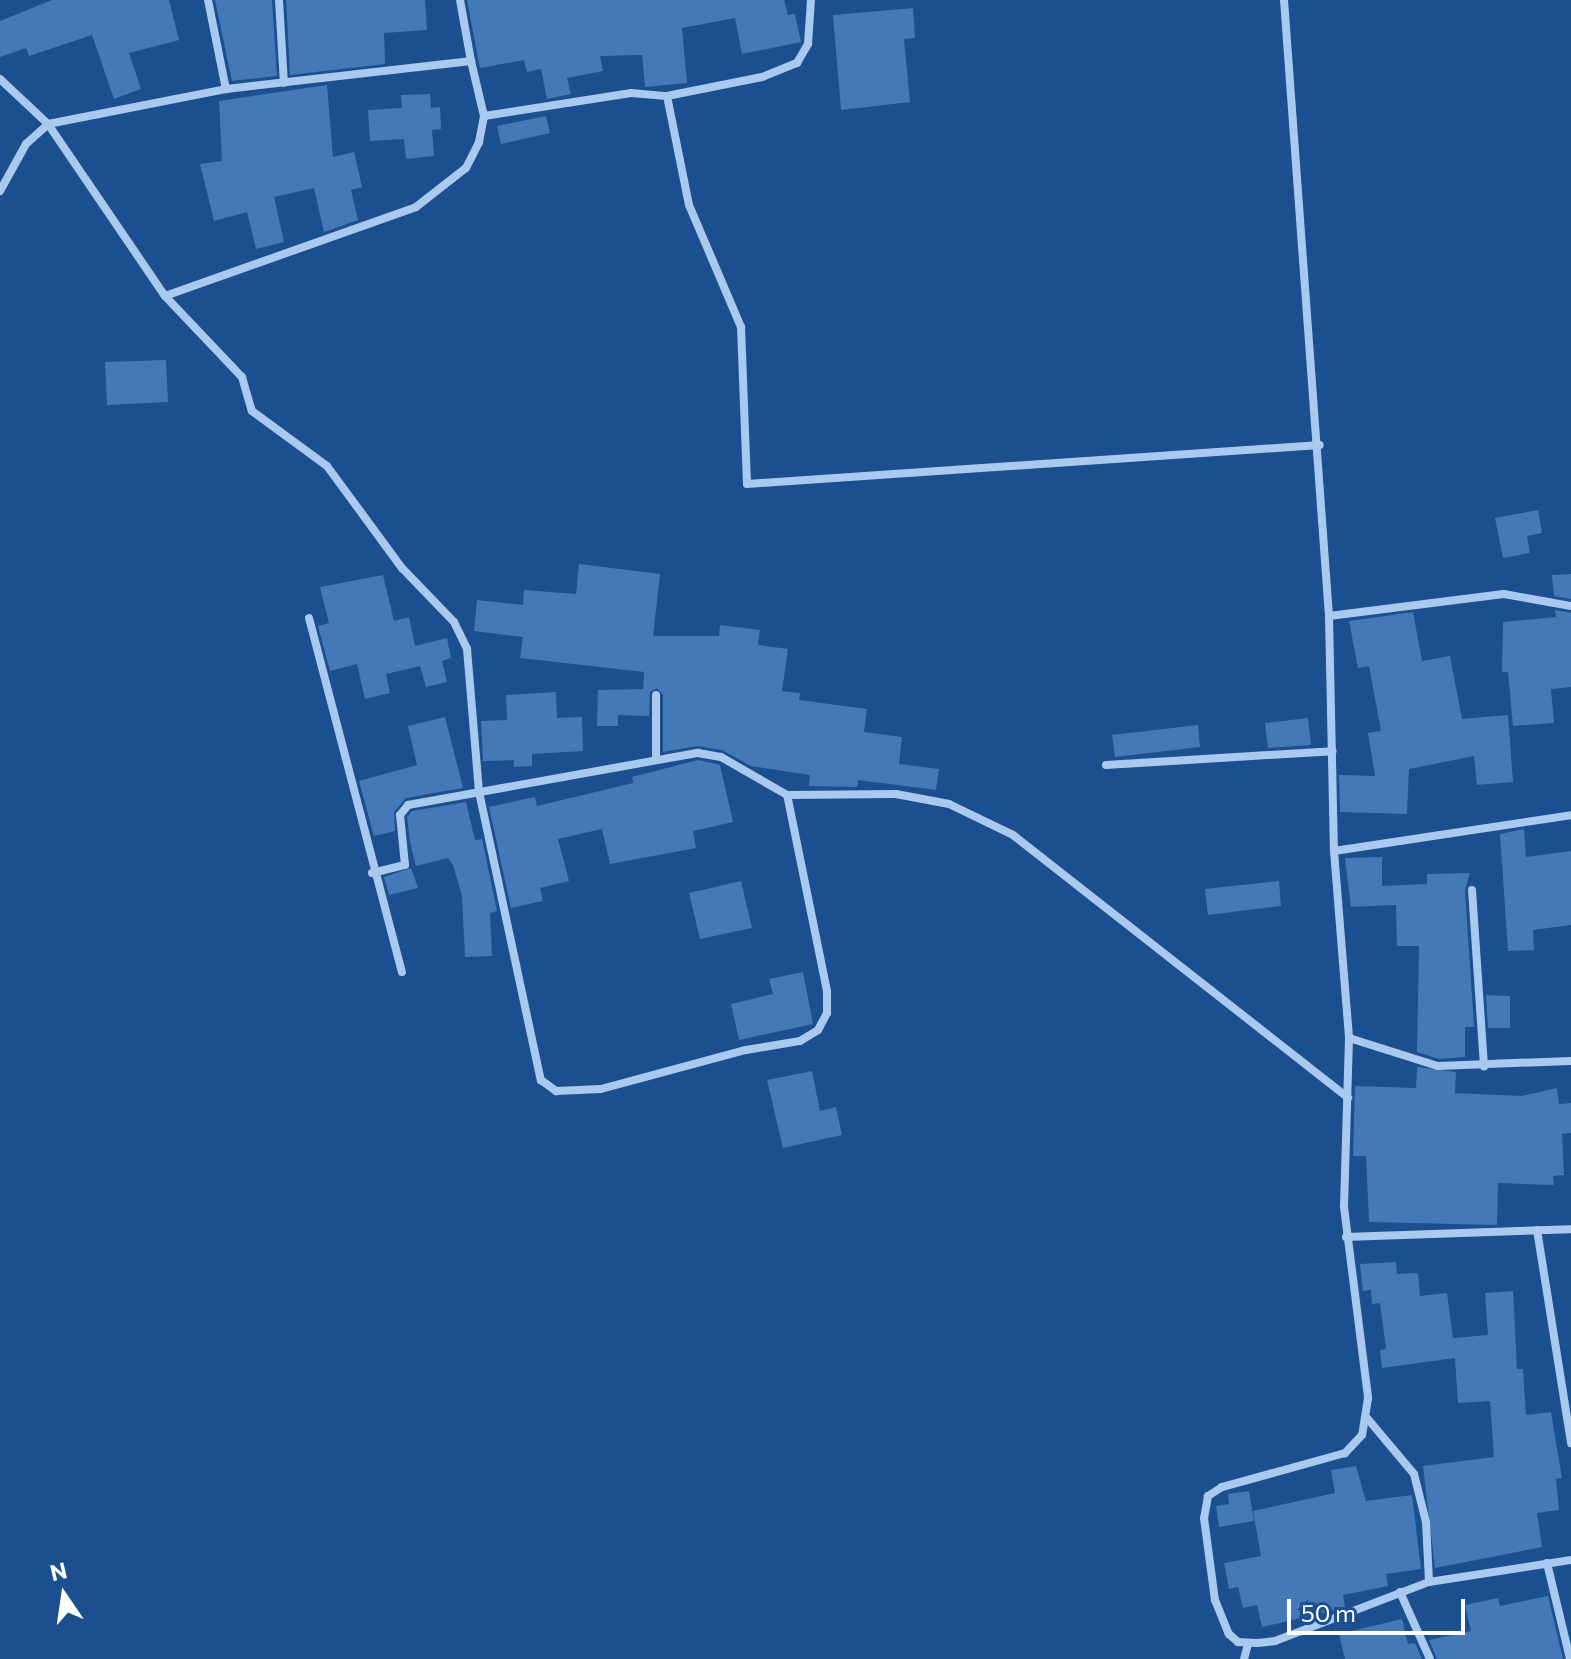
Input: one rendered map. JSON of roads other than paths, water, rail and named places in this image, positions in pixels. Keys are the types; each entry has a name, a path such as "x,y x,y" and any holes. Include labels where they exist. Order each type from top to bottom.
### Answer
{"street":[{"path":"208,0 226,89"},
{"path":"279,0 284,83"},
{"path":"165,296 416,207 466,168 479,142 484,116 460,0"},
{"path":"484,116 631,93 667,96 762,77 797,63 808,44 811,0"},
{"path":"1284,0 1320,445 1329,616 1334,851 1349,1041 1346,1237 1366,1375 1367,1418 1362,1435 1345,1453 1222,1487 1206,1500 1205,1536 1218,1612 1229,1634 1248,1644 1275,1641 1429,1582 1571,1560"},
{"path":"0,191 26,144 44,126 226,89 471,61"},
{"path":"0,79 44,126 165,296 242,377 252,411 327,466 402,568 454,622 467,649 479,792 541,1080 556,1091 572,1093 800,1041 823,1024 827,991 787,795"},
{"path":"667,96 689,205 741,327 747,484 1320,445"},
{"path":"1329,616 1481,595 1521,596 1571,606"},
{"path":"309,618 372,873 402,972"},
{"path":"656,695 656,760"},
{"path":"1106,765 1333,751"},
{"path":"372,873 405,865 403,807 698,753 721,757 787,795 896,794 949,804 992,823 1348,1098"},
{"path":"1334,851 1571,815"},
{"path":"1472,890 1484,1067"},
{"path":"1349,1041 1412,1061 1484,1067 1571,1061"},
{"path":"1346,1237 1571,1229"},
{"path":"1537,1230 1571,1443"},
{"path":"1367,1418 1414,1474 1426,1522 1429,1582"},
{"path":"1547,1563 1570,1659"},
{"path":"1400,1592 1430,1659"},
{"path":"1244,1659 1248,1644"}]}
